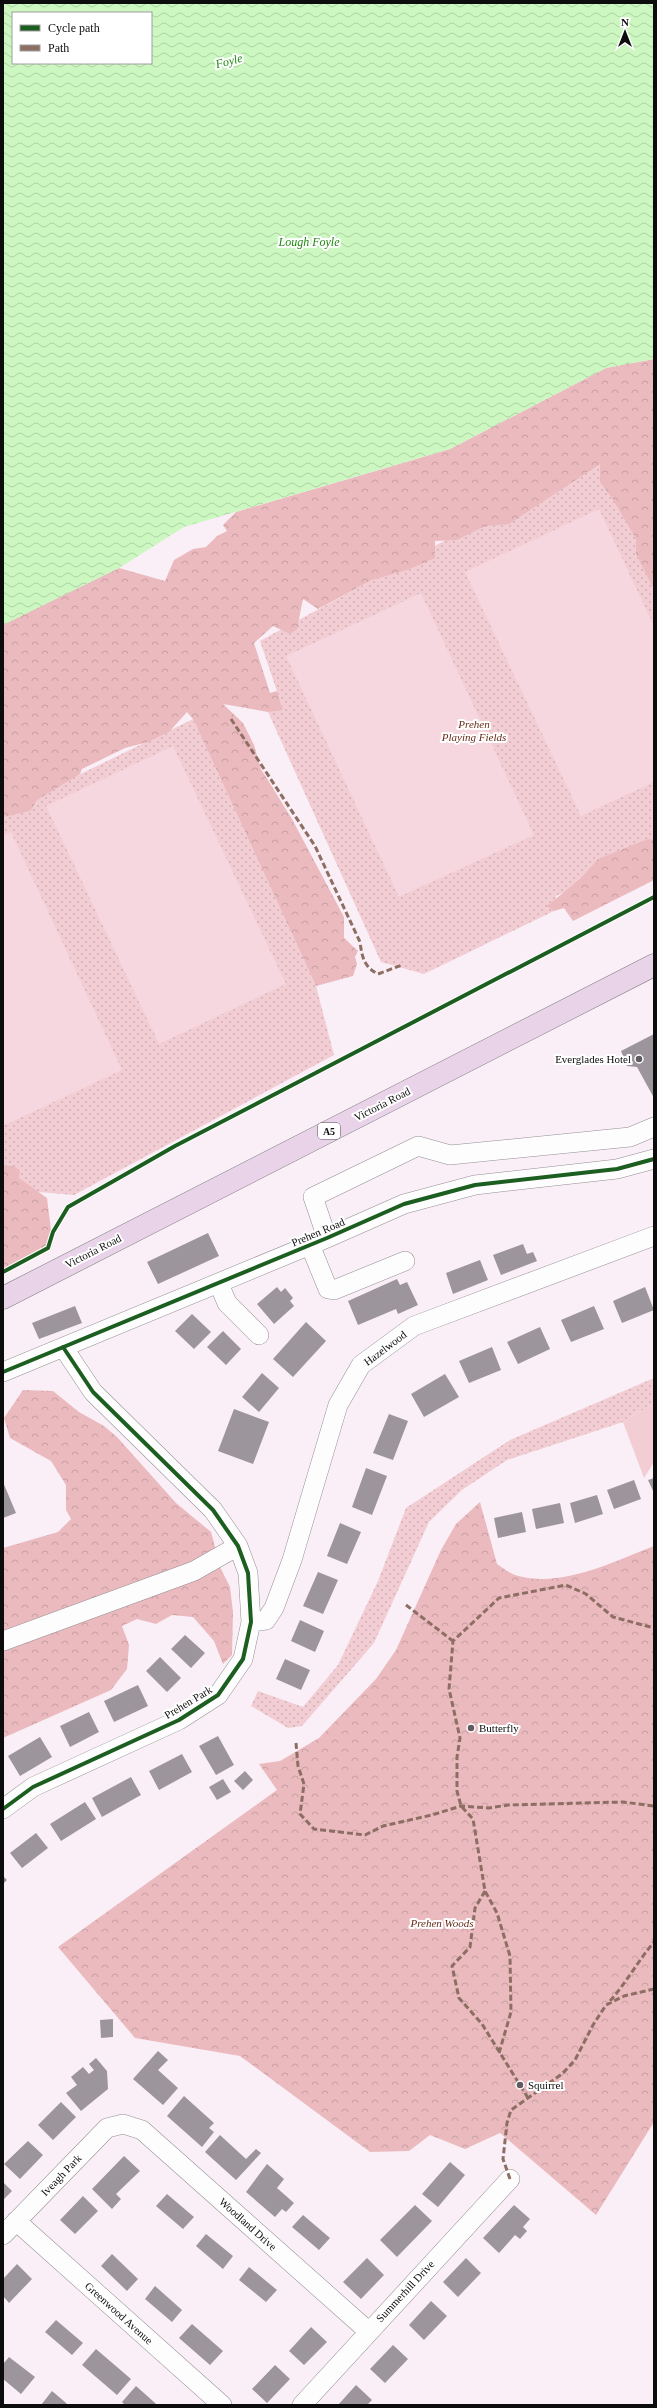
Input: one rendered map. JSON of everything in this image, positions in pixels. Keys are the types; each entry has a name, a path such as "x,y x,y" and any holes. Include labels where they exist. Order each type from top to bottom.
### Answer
{"highway":[{"name":"Victoria Road","path":"3,1298 654,965"}],"street":[{"path":"405,1261 334,1290 328,1289 312,1197 418,1146 450,1154 630,1137 654,1127"},
{"name":"Prehen Road","path":"3,1372 219,1284 404,1204 474,1185 617,1169 654,1159"},
{"name":"Hazelwood","path":"251,1622 266,1620 274,1608 292,1560 338,1405 361,1366 414,1326 654,1236"},
{"path":"219,1284 227,1303 258,1335"},
{"name":"Prehen Park","path":"3,1809 33,1787 179,1720 218,1695 243,1659 251,1622 248,1573 238,1546 213,1510 93,1392 63,1347"},
{"path":"3,1641 194,1571 238,1546"},
{"name":"Iveagh Park","path":"9,2228 107,2128 123,2124"},
{"name":"Woodland Drive","path":"123,2124 142,2130 368,2331"},
{"name":"Summerhill Drive","path":"302,2405 368,2331 510,2178"},
{"name":"Greenwood Avenue","path":"9,2228 222,2405"}],"green space":[{"path":"654,359 654,590 636,554 636,539 612,498 600,482 600,464 509,524 485,526 457,540 435,541 435,558 407,570 372,580 318,609 303,599 297,629 290,634 273,626 254,643 270,693 277,691 283,710 268,712 223,704 243,723 254,745 261,769 292,819 344,917 344,938 358,951 355,957 357,964 353,976 316,986 193,719 187,712 170,731 148,742 125,748 82,769 80,774 37,800 30,811 3,817 3,625 119,568 165,581 174,560 193,549 206,547 217,536 227,531 223,525 236,512 450,449 606,368"},
{"name":"Prehen Playing Fields","path":"604,454 654,553 654,852 556,896 554,911 424,974 381,962 268,712 283,709 260,641"},
{"path":"599,509 654,626 654,782 581,816 465,572"},
{"path":"421,593 534,835 399,897 286,656"},
{"path":"193,719 316,986 334,1055 74,1195 3,1189 3,812"},
{"path":"173,746 286,984 159,1044 46,806"},
{"path":"11,832 122,1070 3,1126 3,836"},
{"path":"648,839 654,840 654,880 573,921 564,908 554,911 547,906 581,878 598,859"},
{"path":"3,1166 14,1166 20,1171 19,1178 47,1198 51,1230 47,1246 3,1269"},
{"path":"654,1378 654,1403 623,1422 507,1460 462,1490 429,1522 374,1643 302,1726 288,1728 251,1706 258,1691 303,1707 338,1665 378,1581 406,1508 510,1440"},
{"path":"23,1390 53,1391 79,1412 104,1426 117,1437 176,1503 211,1532 221,1569 230,1587 233,1612 232,1655 223,1664 214,1641 193,1617 172,1615 156,1624 137,1619 122,1626 129,1645 127,1669 111,1690 3,1738 3,1548 58,1532 71,1519 66,1510 66,1485 51,1461 10,1438 4,1418"},
{"path":"654,1403 654,1462 644,1478 623,1422"},
{"name":"Prehen Woods","path":"480,1502 497,1564 515,1575 550,1579 568,1576 604,1566 654,1546 654,2122 596,2215 500,2133 465,2149 430,2135 409,2151 370,2152 240,2056 135,2038 58,1947 277,1790 259,1764 280,1761 319,1738 376,1679 396,1650 441,1550 456,1524"}],"water":[{"name":"Lough Foyle","path":"3,3 654,3 654,359 606,368 450,449 184,527 119,568 3,625"}],"building":[{"name":"Everglades Hotel","path":"654,1034 654,1098 637,1067 627,1066 621,1051"},
{"path":"208,1233 219,1256 158,1284 147,1262"},
{"path":"523,1244 527,1254 533,1252 537,1261 501,1275 493,1255"},
{"path":"480,1260 488,1280 453,1294 446,1273"},
{"path":"397,1279 400,1285 407,1282 418,1305 398,1314 396,1309 358,1325 348,1301"},
{"path":"277,1287 281,1292 285,1288 293,1298 290,1301 294,1306 274,1324 257,1304"},
{"path":"645,1287 654,1310 622,1323 613,1301"},
{"path":"75,1306 82,1323 39,1339 32,1323"},
{"path":"594,1306 604,1329 571,1342 561,1320"},
{"path":"192,1314 211,1332 194,1349 175,1331"},
{"path":"306,1322 326,1341 293,1377 273,1359"},
{"path":"540,1327 550,1349 518,1364 507,1342"},
{"path":"223,1331 241,1349 226,1365 207,1347"},
{"path":"492,1347 501,1370 469,1383 459,1361"},
{"path":"262,1373 279,1388 259,1412 242,1397"},
{"path":"445,1374 459,1397 424,1417 411,1394"},
{"path":"234,1409 269,1422 253,1464 218,1451"},
{"path":"389,1414 408,1421 393,1460 373,1453"},
{"path":"366,1468 387,1476 372,1515 352,1507"},
{"path":"654,1478 654,1493 648,1480"},
{"path":"634,1480 641,1499 614,1509 607,1490"},
{"path":"3,1482 16,1513 3,1518"},
{"path":"597,1495 603,1514 575,1523 570,1503"},
{"path":"560,1503 564,1523 536,1529 532,1509"},
{"path":"522,1512 526,1532 498,1538 494,1518"},
{"path":"340,1523 361,1532 347,1564 327,1556"},
{"path":"318,1572 338,1580 323,1614 303,1606"},
{"path":"300,1620 324,1631 315,1652 291,1641"},
{"path":"185,1635 205,1653 191,1668 171,1649"},
{"path":"160,1657 181,1678 167,1692 146,1671"},
{"path":"285,1659 310,1670 301,1690 276,1679"},
{"path":"138,1685 148,1706 114,1722 104,1701"},
{"path":"89,1712 99,1732 70,1747 60,1726"},
{"path":"218,1736 234,1765 216,1775 199,1746"},
{"path":"40,1737 52,1757 20,1776 8,1756"},
{"path":"182,1754 192,1772 159,1790 149,1771"},
{"path":"245,1771 253,1780 243,1790 234,1781"},
{"path":"131,1777 141,1795 102,1817 92,1798"},
{"path":"223,1779 231,1792 217,1800 209,1787"},
{"path":"85,1802 96,1819 61,1841 50,1824"},
{"path":"36,1833 48,1848 22,1868 10,1853"},
{"path":"3,1876 7,1880 3,1884"},
{"path":"113,2019 113,2037 101,2038 100,2020"},
{"path":"158,2051 168,2060 158,2070 178,2088 163,2105 133,2079"},
{"path":"96,2058 107,2071 108,2089 81,2111 66,2093 77,2085 71,2077 83,2067 89,2074 94,2070 89,2064"},
{"path":"184,2096 214,2123 209,2128 214,2132 202,2147 167,2116"},
{"path":"61,2102 76,2117 53,2140 38,2125"},
{"path":"220,2135 246,2159 256,2149 261,2153 236,2180 205,2152"},
{"path":"28,2141 43,2155 20,2179 4,2164"},
{"path":"124,2156 140,2171 116,2194 121,2199 112,2209 92,2189"},
{"path":"450,2162 465,2175 438,2207 422,2194"},
{"path":"267,2164 284,2179 277,2188 294,2203 286,2212 282,2209 275,2217 246,2192"},
{"path":"3,2182 12,2191 3,2200"},
{"path":"167,2194 194,2217 183,2229 156,2206"},
{"path":"83,2196 98,2211 75,2234 60,2220"},
{"path":"415,2205 432,2221 397,2257 380,2240"},
{"path":"514,2205 530,2219 523,2227 527,2231 520,2239 515,2235 499,2253 483,2238"},
{"path":"303,2215 330,2238 319,2250 292,2227"},
{"path":"206,2234 233,2256 223,2269 196,2246"},
{"path":"112,2254 138,2279 127,2291 101,2266"},
{"path":"367,2258 384,2275 361,2299 343,2282"},
{"path":"466,2258 481,2273 458,2297 443,2282"},
{"path":"17,2264 32,2279 9,2303 3,2296 3,2279"},
{"path":"249,2267 277,2290 266,2302 239,2280"},
{"path":"155,2286 182,2310 172,2322 145,2299"},
{"path":"431,2301 447,2316 424,2340 409,2325"},
{"path":"56,2320 83,2343 72,2355 45,2332"},
{"path":"192,2324 223,2351 210,2365 179,2338"},
{"path":"311,2327 327,2342 304,2365 289,2351"},
{"path":"393,2345 408,2359 385,2383 370,2369"},
{"path":"96,2349 131,2379 117,2395 82,2365"},
{"path":"9,2357 35,2377 21,2394 3,2379 3,2364"},
{"path":"275,2365 290,2379 267,2403 252,2389"},
{"path":"356,2385 372,2400 367,2405 338,2405"},
{"path":"136,2386 157,2405 125,2405 122,2402"},
{"path":"52,2391 65,2402 68,2405 41,2405"}],"marked path":[{"path":"231,719 315,846 360,942 364,961 373,971 378,974 402,965"},
{"path":"499,2053 511,2012 510,1956 497,1913 485,1891 473,1819 461,1806 457,1791 457,1757 460,1738 449,1689 453,1641 499,1598 566,1585 586,1594 613,1617 654,1628"},
{"path":"406,1605 453,1641"},
{"path":"296,1743 298,1766 304,1784 300,1814 314,1829 365,1835 383,1826 432,1815 461,1806 489,1808 508,1805 623,1802 654,1806"},
{"path":"485,1891 475,1908 470,1947 452,1966 459,1998 482,2024 528,2098"},
{"path":"610,2001 654,1942"},
{"path":"510,2179 503,2159 507,2123 511,2110 562,2074 575,2060 593,2025 606,2005 624,1996 654,1989"}],"cycle path":[{"path":"3,1272 48,1248 53,1232 68,1207 175,1146 654,897"},
{"path":"3,1372 327,1238 404,1204 475,1185 617,1169 654,1159"},
{"path":"3,1809 33,1787 179,1720 218,1695 243,1659 251,1622 248,1573 238,1546 213,1510 93,1392 63,1347"}],"place":[{"name":"Everglades Hotel","path":"639,1059"},
{"name":"Butterfly","path":"471,1728"},
{"name":"Squirrel","path":"520,2085"}],"water label":[{"name":"Foyle","path":"229,61"}]}
